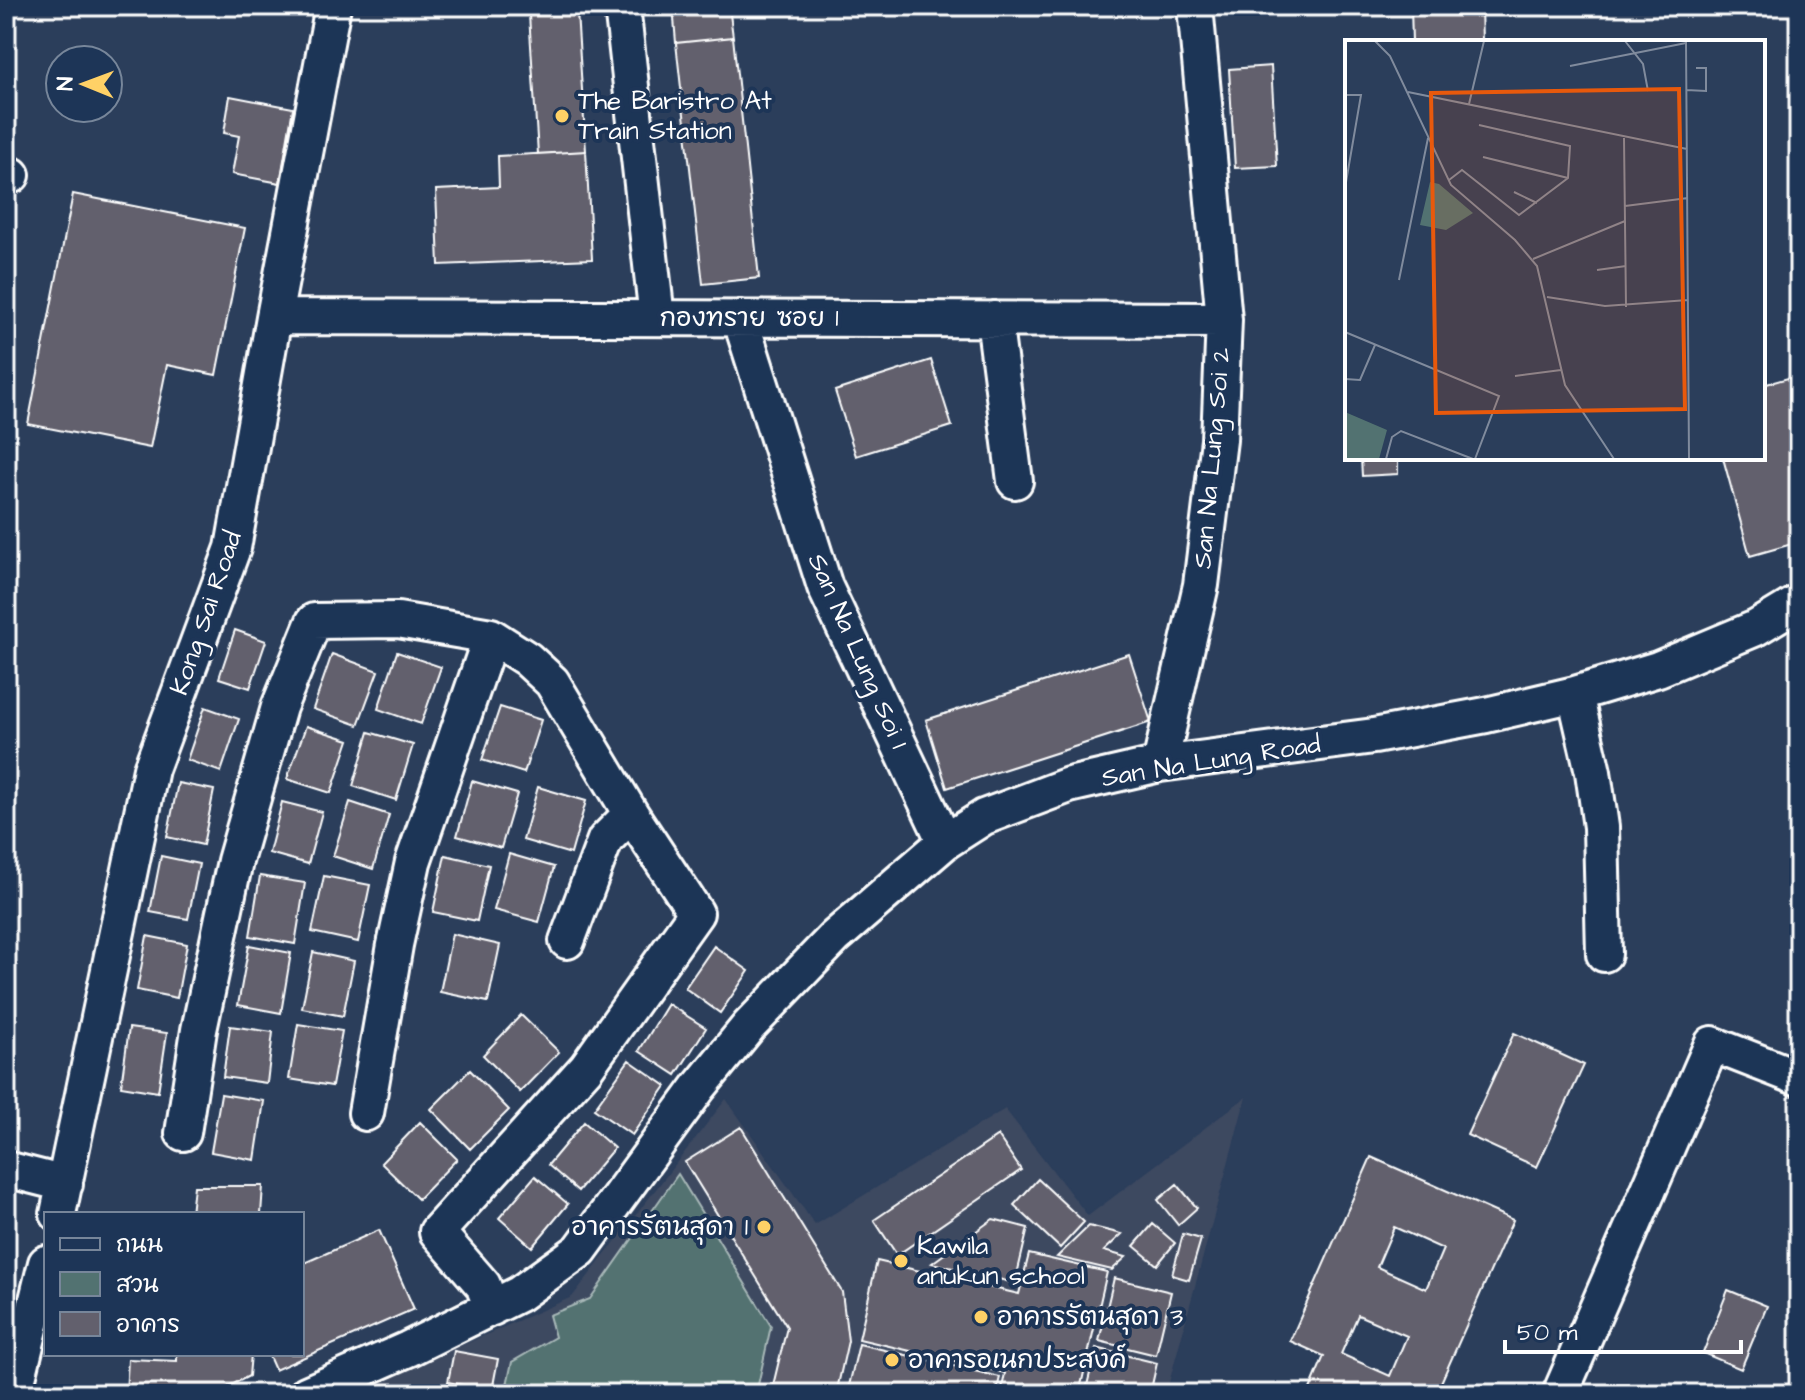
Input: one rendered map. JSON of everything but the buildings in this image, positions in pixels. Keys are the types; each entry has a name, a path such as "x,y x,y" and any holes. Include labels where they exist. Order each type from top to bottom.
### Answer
{"street":[{"name":"Kong Sai Road","path":"62,1199 151,769 233,548 333,6"},
{"path":"622,6 657,318"},
{"name":"San Na Lung Soi 2","path":"1160,764 1201,585 1219,440 1224,320 1195,6"},
{"name":"กองทราย ซอย 1","path":"274,317 1224,320"},
{"name":"San Na Lung Soi 1","path":"740,318 825,587 945,842"},
{"path":"994,319 1015,481"},
{"name":"San Na Lung Road","path":"306,1394 408,1349 519,1294 580,1250 699,1087 749,1026 835,937 945,842 984,817 1069,785 1160,764 1374,736 1575,694 1658,669 1756,628 1799,602"},
{"path":"183,1133 199,1030 235,861 279,707 314,621 398,620 491,636 527,659 552,682 631,814 696,913 586,1068 437,1232 483,1285 492,1308"},
{"path":"366,1113 395,945 413,862 491,636"},
{"path":"1575,694 1593,772 1601,827 1604,954"},
{"path":"567,941 605,840 631,814"},
{"path":"1560,1394 1712,1044 1799,1078"},
{"path":"6,1169 62,1199"},
{"path":"14,1394 44,1271"}],"shaded area":[{"name":"Kawila anukun school","path":"1246,1097 1166,1394 351,1394 572,1297 726,1099 815,1225 1005,1109 1088,1216"}],"green space":[{"path":"678,1174 771,1326 756,1394 505,1394 512,1362 555,1337 549,1315 590,1299"}],"place":[{"name":"The Baristro At Train Station","path":"562,116"},
{"name":"อาคารรัตนสุดา 1","path":"764,1227"},
{"name":"Kawila anukun school","path":"901,1261"},
{"name":"อาคารรัตนสุดา 3","path":"981,1317"},
{"name":"อาคารอเนกประสงค์","path":"892,1360"}]}
